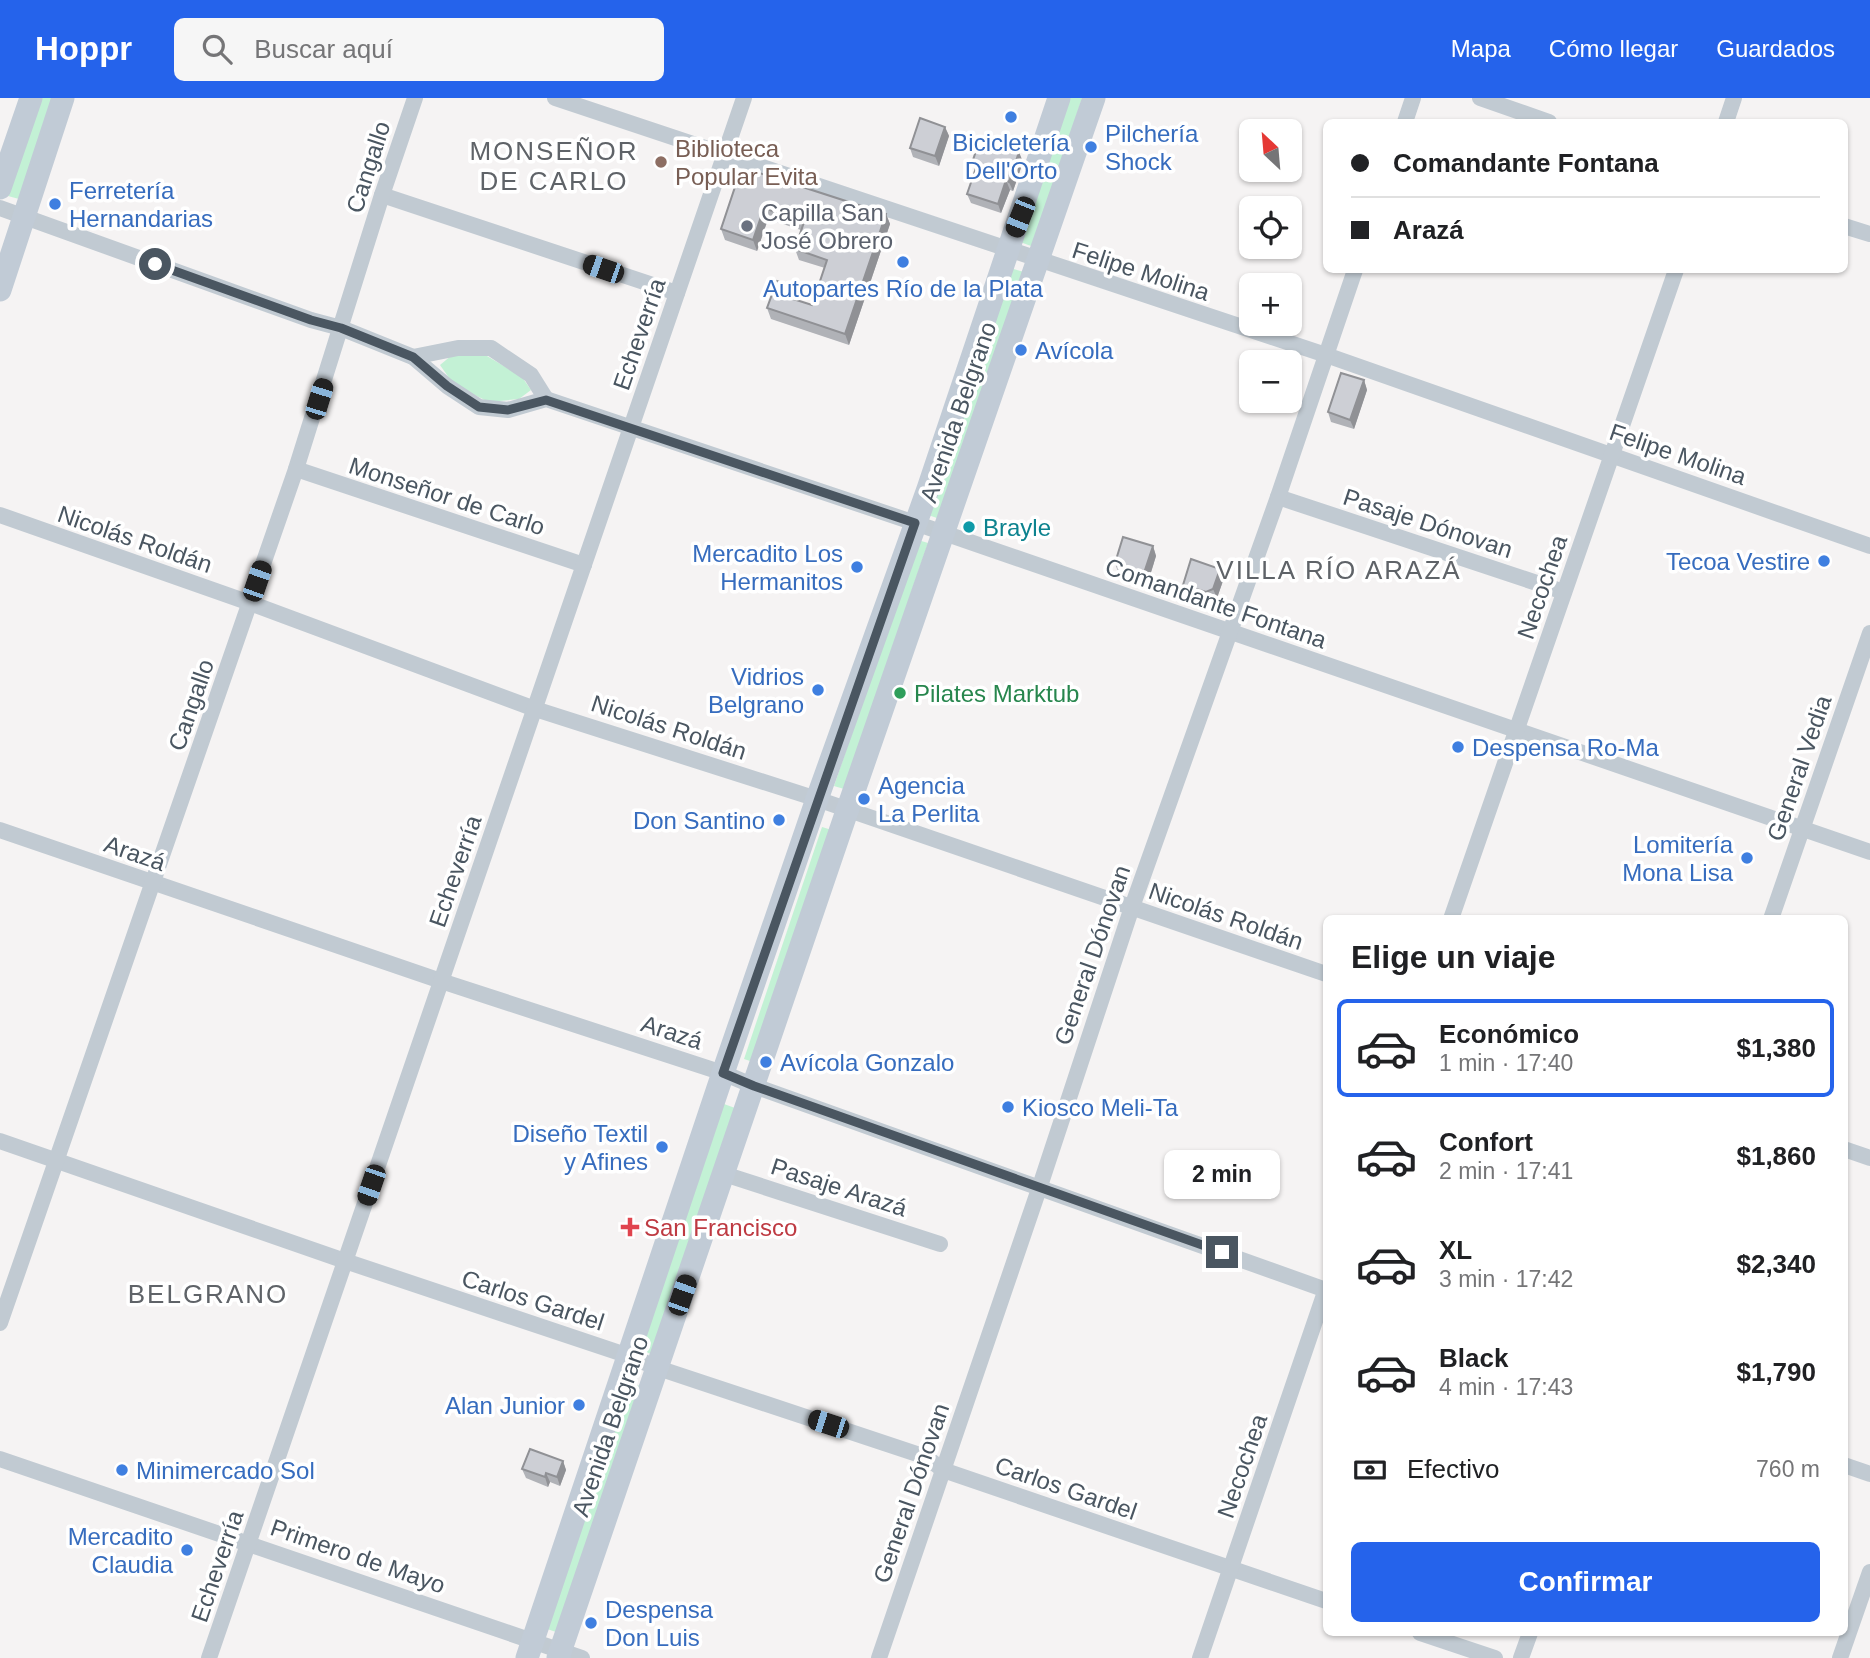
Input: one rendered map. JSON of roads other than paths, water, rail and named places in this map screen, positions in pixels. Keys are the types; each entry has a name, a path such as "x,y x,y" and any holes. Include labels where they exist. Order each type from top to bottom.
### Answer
{"main road":[{"path":"0,188 31,98"},
{"path":"0,290 63,98"},
{"name":"Avenida Belgrano","path":"530,1649 723,1073 915,523 1059,98"},
{"name":"Avenida Belgrano","path":"567,1656 658,1368 847,811 1040,261 1094,98"}],"street":[{"name":"Cangallo","path":"0,1323 296,470 415,98"},
{"name":"Felipe Molina","path":"555,98 1326,355 1870,546"},
{"name":"Echeverría","path":"209,1658 744,98"},
{"path":"1406,119 1413,98"},
{"path":"1480,98 1540,119"},
{"path":"1727,119 1734,98"},
{"path":"382,195 677,293"},
{"path":"0,208 298,316 341,328 413,357 447,386 479,407 508,410 546,400 531,375 491,348 458,348 413,357"},
{"path":"1848,227 1870,234"},
{"name":"General Dónovan","path":"879,1658 1132,907 1278,497 1354,273"},
{"name":"Necochea","path":"1452,915 1675,273"},
{"name":"Comandante Fontana","path":"546,400 915,523 1870,852"},
{"name":"Monseñor de Carlo","path":"296,470 584,565"},
{"name":"Pasaje Dónovan","path":"1278,497 1564,592"},
{"name":"Nicolás Roldán","path":"0,515 250,603 535,709 817,799 1323,973"},
{"name":"General Vedia","path":"1771,915 1870,633"},
{"name":"Arazá","path":"0,830 441,981 723,1073 1323,1289"},
{"name":"Carlos Gardel","path":"0,1141 658,1368 926,1457 943,1470 1323,1600"},
{"path":"1848,1150 1870,1158"},
{"name":"Pasaje Arazá","path":"724,1174 940,1244"},
{"name":"Necochea","path":"1200,1658 1323,1299"},
{"name":"Primero de Mayo","path":"0,1460 249,1542 530,1649 567,1656"},
{"path":"1848,1466 1870,1474"},
{"path":"1848,1625 1870,1572"},
{"path":"1429,1636 1495,1658"},
{"path":"1521,1658 1529,1636"},
{"path":"1840,1658 1845,1636"}],"place":[{"name":"Bicicletería Dell'Orto","path":"1011,117"},
{"name":"Pilchería Shock","path":"1091,147"},
{"name":"Biblioteca Popular Evita","path":"661,162"},
{"name":"Ferretería Hernandarias","path":"55,204"},
{"name":"Capilla San José Obrero","path":"747,226"},
{"name":"Autopartes Río de la Plata","path":"903,262"},
{"name":"Avícola","path":"1021,350"},
{"name":"Brayle","path":"969,527"},
{"name":"Tecoa Vestire","path":"1824,561"},
{"name":"Mercadito Los Hermanitos","path":"857,567"},
{"name":"Vidrios Belgrano","path":"818,690"},
{"name":"Pilates Marktub","path":"900,693"},
{"name":"Despensa Ro-Ma","path":"1458,747"},
{"name":"Agencia La Perlita","path":"864,799"},
{"name":"Don Santino","path":"779,820"},
{"name":"Lomitería Mona Lisa","path":"1747,858"},
{"name":"Avícola Gonzalo","path":"766,1062"},
{"name":"Kiosco Meli-Ta","path":"1008,1107"},
{"name":"Diseño Textil y Afines","path":"662,1147"},
{"name":"San Francisco","path":"630,1227"},
{"name":"Alan Junior","path":"579,1405"},
{"name":"Minimercado Sol","path":"122,1470"},
{"name":"Mercadito Claudia","path":"187,1550"},
{"name":"Despensa Don Luis","path":"591,1623"}],"district":[{"name":"MONSEÑOR DE CARLO","path":"554,166"},
{"name":"VILLA RÍO ARAZÁ","path":"1339,570"},
{"name":"BELGRANO","path":"208,1294"}]}
